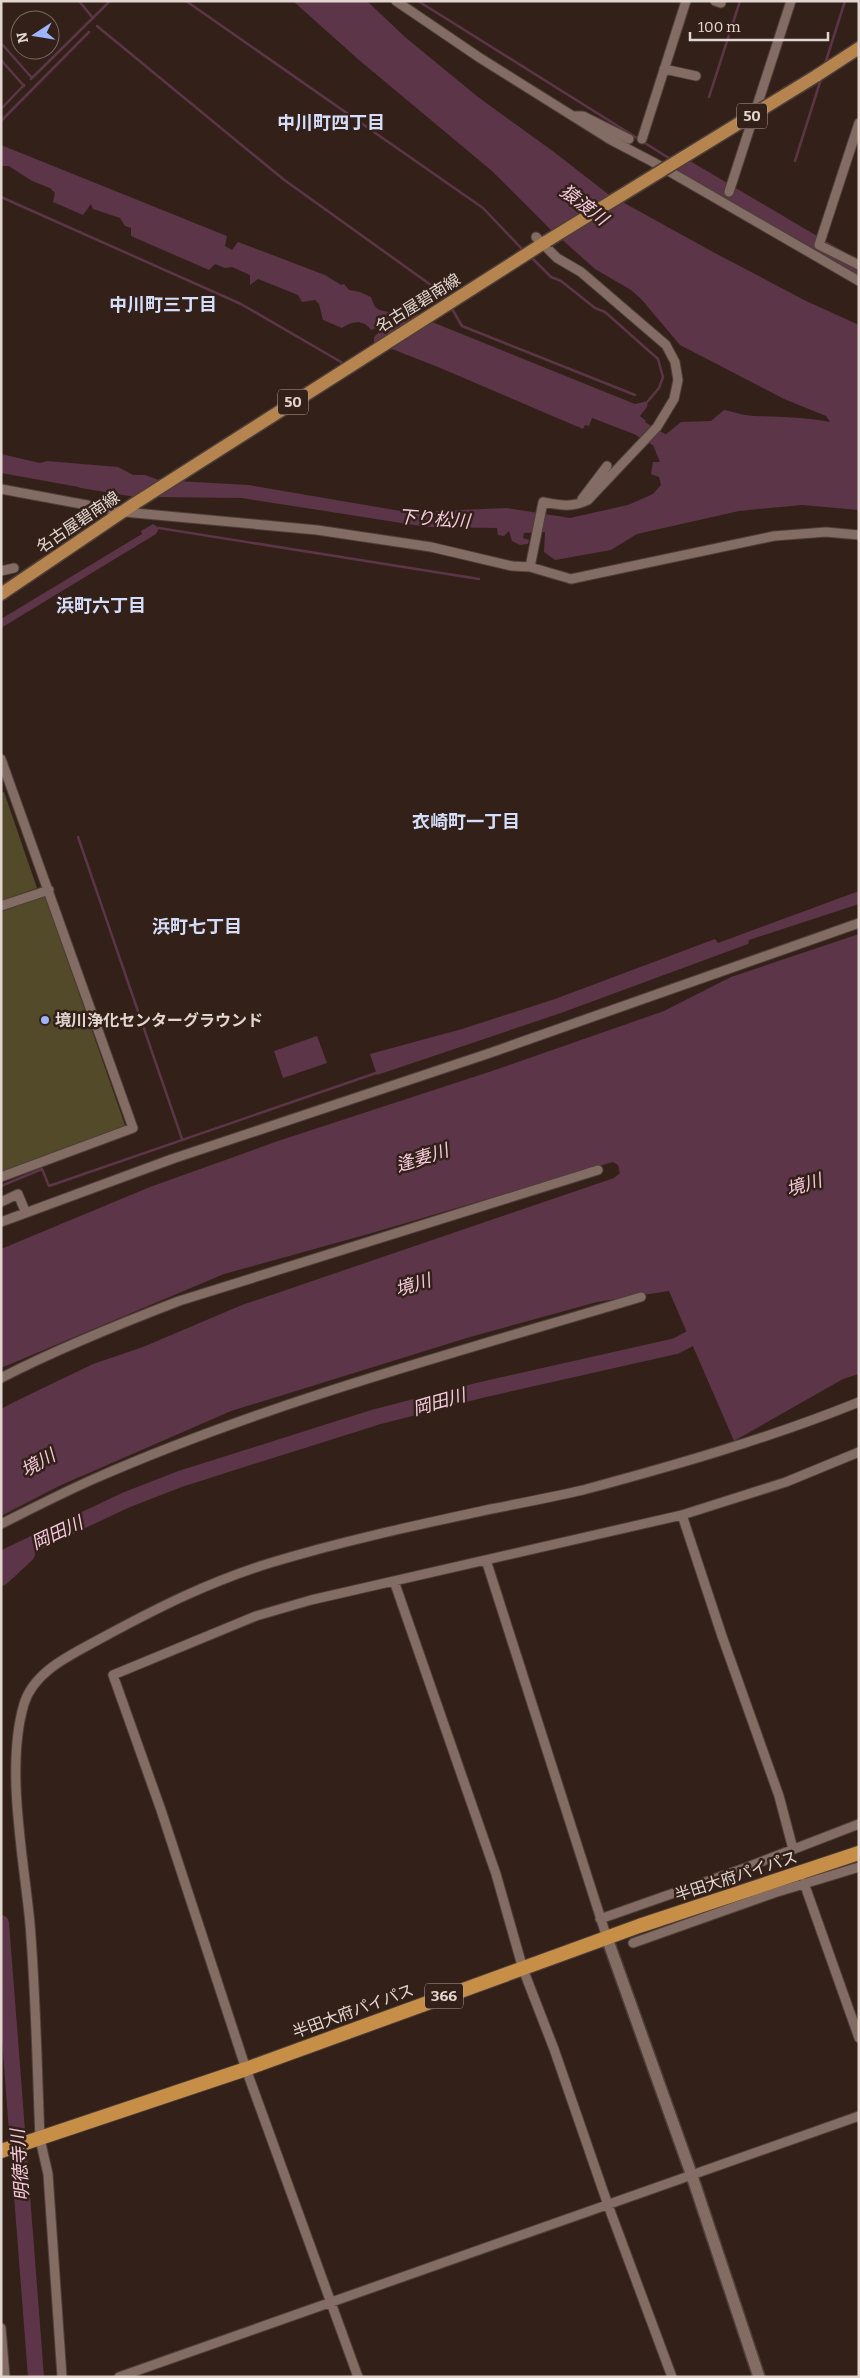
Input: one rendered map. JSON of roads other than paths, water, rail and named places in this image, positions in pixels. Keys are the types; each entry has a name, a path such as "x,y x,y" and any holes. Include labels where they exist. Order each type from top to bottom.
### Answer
{"highway":[{"name":"半田大府パイパス","path":"1,2151 36,2141 246,2069 606,1938 859,1853"}],"main road":[{"name":"名古屋碧南線","path":"1,594 129,508 536,246 830,68 859,48"}],"street":[{"path":"396,1 480,58 570,115 859,281"},
{"path":"642,139 686,1"},
{"path":"729,192 792,1"},
{"path":"664,69 696,76"},
{"path":"570,115 583,116 629,139"},
{"path":"859,124 819,245 859,265"},
{"path":"531,563 543,503 578,505 588,500 657,426 674,399 678,380 675,362 666,345 581,272 536,246"},
{"path":"578,505 607,466"},
{"path":"1,489 129,508 317,530 431,547 512,566 531,563 571,579 774,536 826,532 859,535"},
{"path":"1,571 14,568"},
{"path":"1,759 133,1128 1,1177"},
{"path":"1,906 49,890"},
{"path":"1,1222 26,1211 181,1156 487,1054 859,924"},
{"path":"1,1378 39,1358 132,1318 179,1301 598,1170"},
{"path":"1,1202 18,1194 26,1211"},
{"path":"1,1524 94,1478 226,1426 327,1391 641,1297"},
{"path":"62,2377 48,2174 36,2141 36,2013 17,1797 16,1754 25,1701 40,1677 62,1660 168,1602 267,1564 342,1544 581,1490 720,1451 859,1402"},
{"path":"358,2377 246,2069 164,1819 113,1674 256,1616 310,1600 682,1515 786,1482 859,1452"},
{"path":"682,1515 722,1636 779,1796 793,1849"},
{"path":"486,1560 606,1938 692,2176 759,2377"},
{"path":"394,1581 493,1865 523,1969 554,2049 608,2205 672,2377"},
{"path":"600,1919 859,1824"},
{"path":"633,1943 804,1883 859,1867"},
{"path":"804,1883 859,2038"},
{"path":"119,2377 859,2116"},
{"path":"1,2328 5,2377"}],"water":[{"name":"猿渡川","path":"293,1 367,1 405,37 478,97 608,194 806,301 859,325 859,510 802,505 739,511 637,534 611,550 555,560 544,552 545,532 524,533 523,538 529,540 528,544 520,545 512,541 509,531 504,536 498,535 497,528 427,527 242,498 158,497 134,491 117,481 107,481 90,489 1,473 1,454 40,463 47,461 118,467 133,475 145,475 159,480 248,485 430,516 435,515 436,511 507,508 570,518 628,505 653,494 661,485 659,477 651,474 653,462 660,462 653,445 681,422 711,421 724,410 751,416 802,418 830,422 826,416 784,399 680,345 642,300 631,290 595,269 549,228 492,171 359,60"},
{"path":"1,145 227,236 225,246 232,250 238,242 325,275 341,285 344,284 349,290 371,297 376,308 394,314 404,320 418,314 432,322 635,404 648,401 647,407 640,416 646,421 643,424 649,428 641,435 637,431 634,434 592,418 589,426 585,425 583,429 438,367 374,342 374,337 382,329 379,327 371,330 365,324 357,322 342,328 323,320 319,304 315,300 302,302 298,295 258,279 250,285 250,275 232,267 225,268 215,264 209,270 131,236 131,228 125,226 120,218 93,209 91,204 83,215 53,202 55,193 50,188 32,181 9,166 1,166"},
{"path":"153,524 159,528 156,534 1,628 1,619 142,534 141,531"},
{"path":"859,891 859,904 749,940 748,944 561,1013 377,1075 370,1054 462,1029 555,999 715,939 718,943"},
{"path":"859,934 859,1374 843,1379 734,1441 669,1291 597,1302 470,1337 231,1411 59,1486 1,1516 1,1409 93,1364 143,1347 242,1305 614,1178 620,1173 618,1165 613,1162 372,1233 224,1274 1,1368 1,1249 150,1187 278,1141 492,1071 664,1011 731,977"},
{"path":"317,1036 327,1063 283,1078 274,1051"}],"waterway":[{"path":"79,1 93,18"},
{"path":"31,79 110,1"},
{"path":"186,1 483,208 524,251"},
{"path":"418,1 672,160"},
{"path":"709,97 740,1"},
{"path":"825,64 845,1"},
{"path":"97,26 283,179 442,293 447,301"},
{"path":"1,121 89,32"},
{"path":"1,43 32,78"},
{"path":"1,60 24,86"},
{"path":"795,161 821,79"},
{"path":"1,109 24,85"},
{"path":"686,168 859,270"},
{"path":"1,197 241,304 341,362"},
{"path":"530,256 551,277 561,281 595,308 605,312 658,359 663,377 659,388 648,401"},
{"path":"451,307 462,326 635,395"},
{"path":"626,420 678,451"},
{"name":"下り松川","path":"82,480 149,491"},
{"path":"159,528 479,579"},
{"path":"78,837 182,1139"},
{"path":"1,1186 42,1169 49,1186 379,1072"},
{"name":"岡田川","path":"1,1559 126,1500 180,1479 376,1417 481,1390 676,1346 710,1328"},
{"name":"明徳寺川","path":"1,1578 27,1554"},
{"name":"明徳寺川","path":"1,1923 36,2377"}],"place":[{"name":"境川浄化センターグラウンド","path":"45,1020"}],"district":[{"name":"中川町四丁目","path":"331,123"},
{"name":"中川町三丁目","path":"163,305"},
{"name":"浜町六丁目","path":"101,606"},
{"name":"衣崎町一丁目","path":"466,822"},
{"name":"浜町七丁目","path":"197,927"}],"water label":[{"name":"逢妻川","path":"422,1158"},
{"name":"境川","path":"804,1185"},
{"name":"境川","path":"413,1285"},
{"name":"境川","path":"38,1463"}]}
